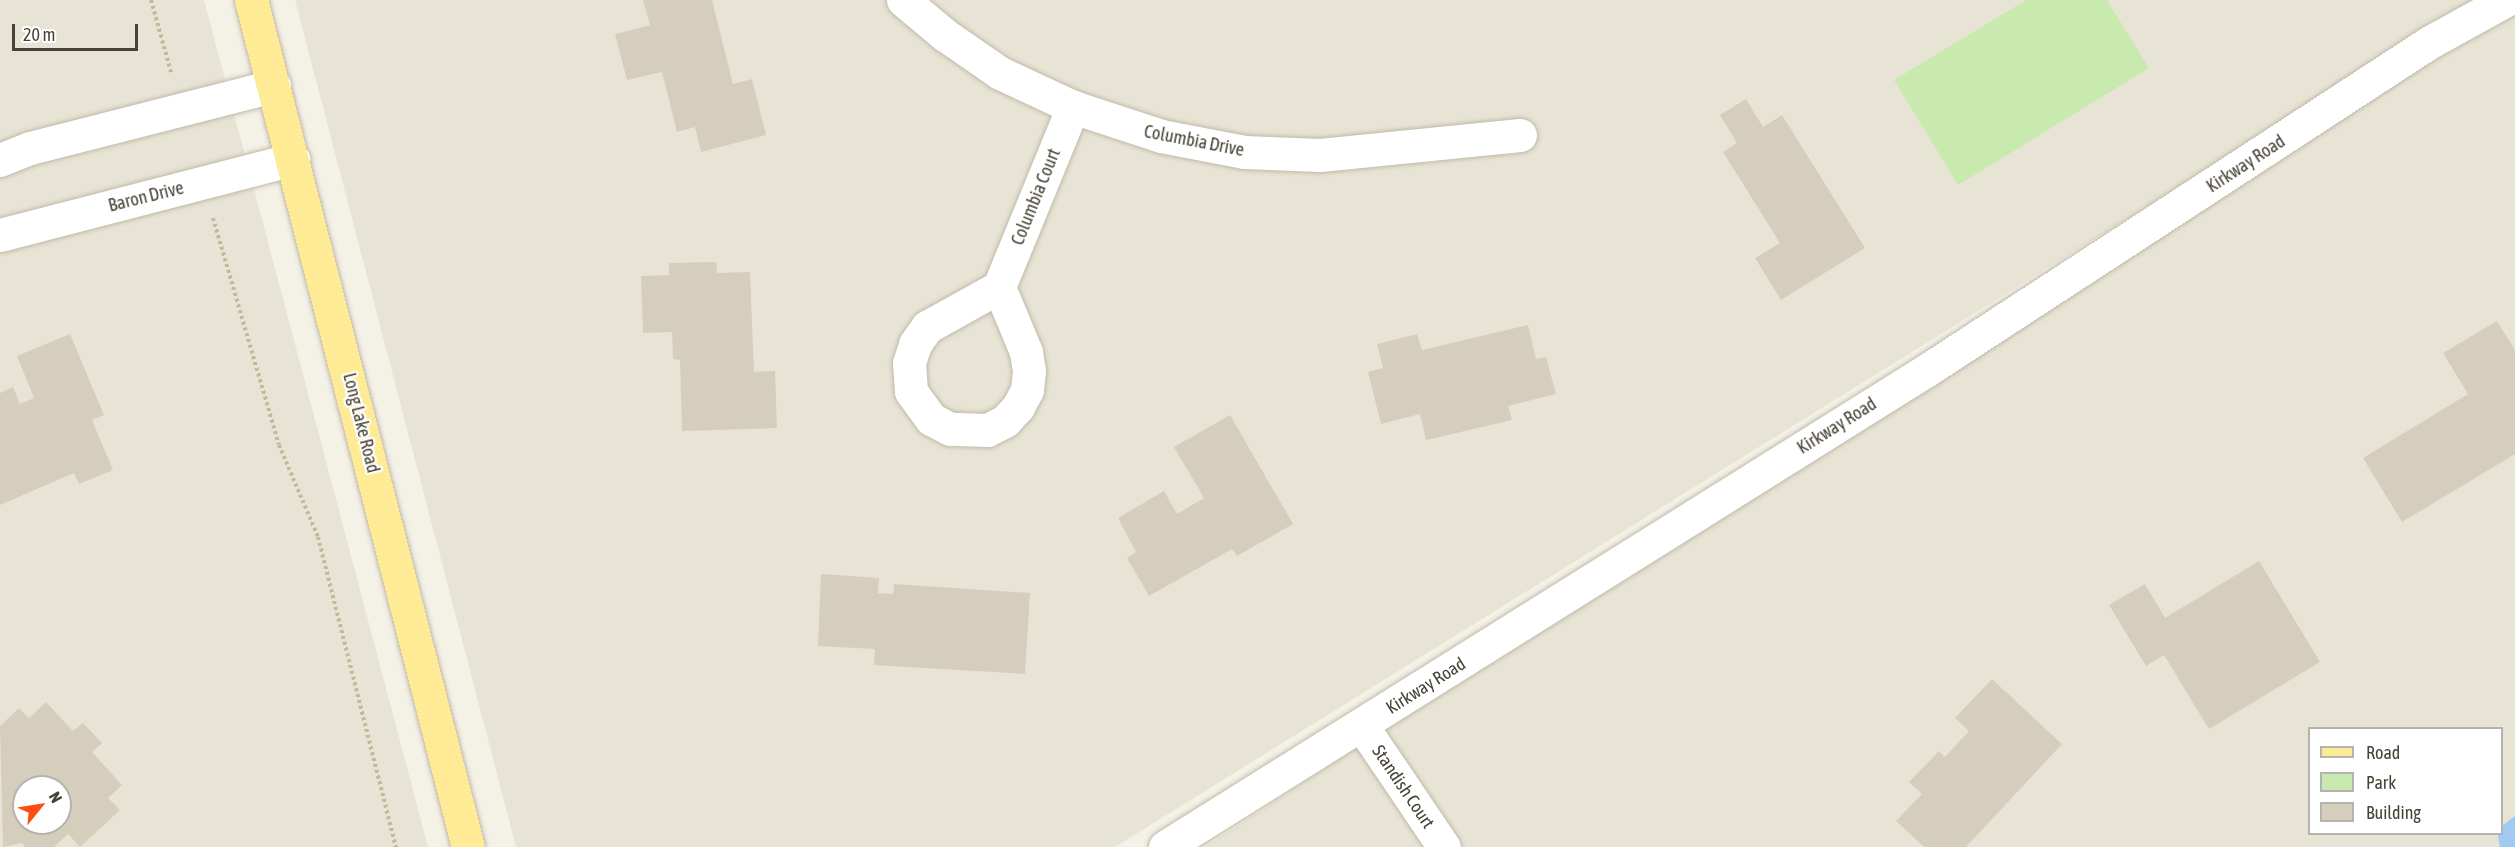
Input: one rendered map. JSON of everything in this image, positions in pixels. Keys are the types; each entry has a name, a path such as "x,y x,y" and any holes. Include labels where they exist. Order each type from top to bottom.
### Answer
{"main road":[{"name":"Long Lake Road","path":"251,0 468,847"}],"street":[{"name":"Columbia Drive","path":"903,0 945,35 1000,73 1073,107 1161,136 1244,152 1320,155 1520,135"},
{"name":"Kirkway Road","path":"1165,847 1362,726 1937,364 2420,49 2506,0"},
{"path":"0,160 30,148 274,86"},
{"name":"Columbia Court","path":"999,287 1073,107"},
{"name":"Baron Drive","path":"0,235 292,159"},
{"name":"Standish Court","path":"1362,726 1444,847"}],"path":[{"path":"151,0 173,80"},
{"path":"210,209 279,445 318,537 396,847"}],"shaded area":[{"path":"0,0 204,0 428,847 0,847"},
{"path":"295,0 2479,0 1115,847 516,847"},
{"path":"2499,0 2515,0 2515,847 1205,847"}],"green space":[{"path":"2026,0 2107,0 2149,68 1958,185 1894,80"}],"water":[{"path":"2515,816 2515,847 2500,847 2498,837 2503,835 2503,825"}],"building":[{"path":"643,0 712,0 733,84 752,79 766,135 701,152 695,127 677,132 662,72 627,80 615,34 650,25"},
{"path":"1746,99 1763,127 1782,115 1865,248 1781,300 1755,258 1780,243 1723,152 1737,143 1720,115"},
{"path":"716,262 717,273 750,272 754,372 775,371 777,428 682,431 680,360 673,359 672,332 643,333 641,276 669,275 669,263"},
{"path":"2497,321 2515,350 2515,454 2402,522 2363,458 2468,394 2443,353"},
{"path":"1528,325 1536,359 1546,357 1556,394 1508,406 1512,420 1426,440 1420,414 1381,424 1368,372 1383,368 1377,344 1417,334 1422,350"},
{"path":"70,334 104,415 92,420 113,470 79,484 74,473 0,505 0,393 13,387 20,404 34,398 17,356"},
{"path":"1230,415 1293,524 1237,556 1232,549 1149,596 1127,558 1136,552 1118,518 1164,491 1177,514 1204,498 1174,447"},
{"path":"2259,561 2320,662 2209,729 2164,655 2146,666 2109,605 2145,584 2165,618"},
{"path":"821,574 879,578 878,593 893,594 894,584 1030,593 1025,674 874,665 875,649 818,646"},
{"path":"1992,679 2062,744 1966,847 1924,847 1896,821 1922,794 1909,782 1939,751 1945,757 1969,731 1955,718"},
{"path":"46,702 73,731 83,723 102,743 92,752 122,785 108,798 120,810 80,847 69,835 72,835 72,775 12,775 12,835 67,835 54,847 25,847 22,843 3,847 0,726 19,708 29,718"}]}
